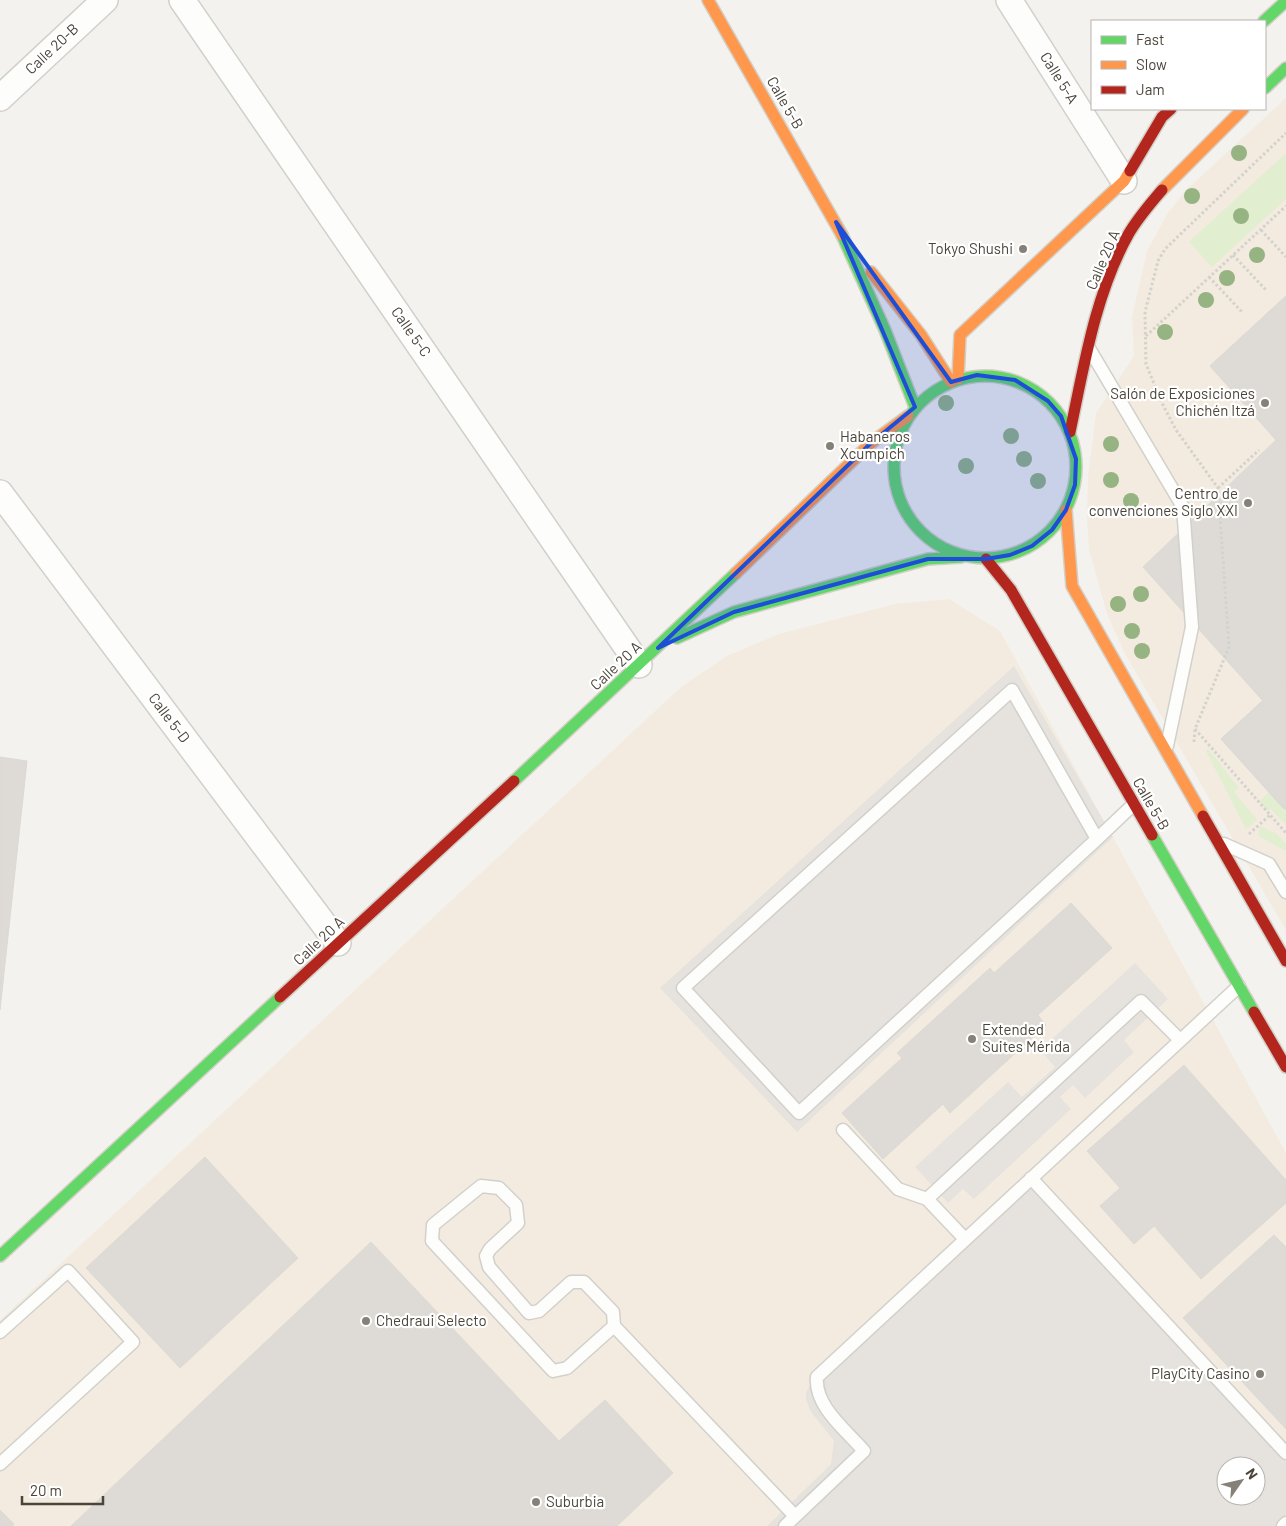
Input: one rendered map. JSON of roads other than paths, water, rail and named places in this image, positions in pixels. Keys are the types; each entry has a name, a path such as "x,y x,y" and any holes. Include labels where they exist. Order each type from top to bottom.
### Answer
{"street":[{"name":"Calle 20-B","path":"0,98 105,0"},
{"name":"Calle 5-C","path":"182,0 640,664"},
{"name":"Calle 5-B","path":"708,0 836,222 889,297 921,335 954,380"},
{"name":"Calle 5-A","path":"1009,0 1124,181"},
{"path":"1265,20 1281,6"},
{"path":"1266,87 1286,68"},
{"name":"Calle 20 A","path":"954,380 960,335 1124,181 1162,117 1170,110"},
{"name":"Calle 20 A","path":"1070,432 1088,348 1105,288 1126,238 1157,195 1199,150 1242,110"},
{"name":"Calle 5-B","path":"836,222 885,330 912,412"},
{"name":"Calle 20 A","path":"0,1256 658,648 871,443 912,412 931,392 954,380 977,375 1015,380 1033,389 1048,400 1061,416 1070,432"},
{"path":"912,412 898,436 894,457 894,479 900,501 910,520 925,537 944,549 965,556 986,559 1010,555 1032,546 1052,530 1066,510 1075,485 1076,459 1070,432"},
{"name":"Calle 5-D","path":"0,493 338,943"},
{"path":"1066,510 1072,586 1286,962"},
{"name":"Calle 20 A","path":"658,648 734,612 928,559 965,556"},
{"name":"Calle 5-B","path":"986,559 1011,590 1286,1067"}],"lane":[{"path":"1088,348 1183,506 1192,627 1166,751"},
{"path":"1097,839 1012,690 683,988 799,1113 1097,839 1134,804"},
{"path":"1218,841 1269,864 1286,892"},
{"path":"785,1526 864,1451 821,1401 816,1388 816,1377 1239,986"},
{"path":"927,1199 1141,1001 1180,1040"},
{"path":"843,1130 898,1189 927,1199 965,1239"},
{"path":"1031,1178 1286,1453"},
{"path":"614,1326 567,1368 553,1371 432,1241 432,1225 481,1186 499,1188 516,1205 518,1223 490,1249 486,1256 489,1267 529,1313 539,1311 571,1282 584,1282 613,1312 614,1326 795,1516"},
{"path":"0,1332 68,1271 133,1342 0,1464"},
{"path":"1283,1526 1286,1523"}],"place":[{"name":"Tokyo Shushi","path":"1023,249"},
{"name":"Salón de Exposiciones Chichén Itzá","path":"1265,403"},
{"name":"Habaneros Xcumpich","path":"830,446"},
{"name":"Centro de convenciones Siglo XXI","path":"1248,503"},
{"name":"Extended Suites Mérida","path":"972,1039"},
{"name":"Chedraui Selecto","path":"366,1321"},
{"name":"PlayCity Casino","path":"1260,1374"},
{"name":"Suburbia","path":"536,1502"}]}
